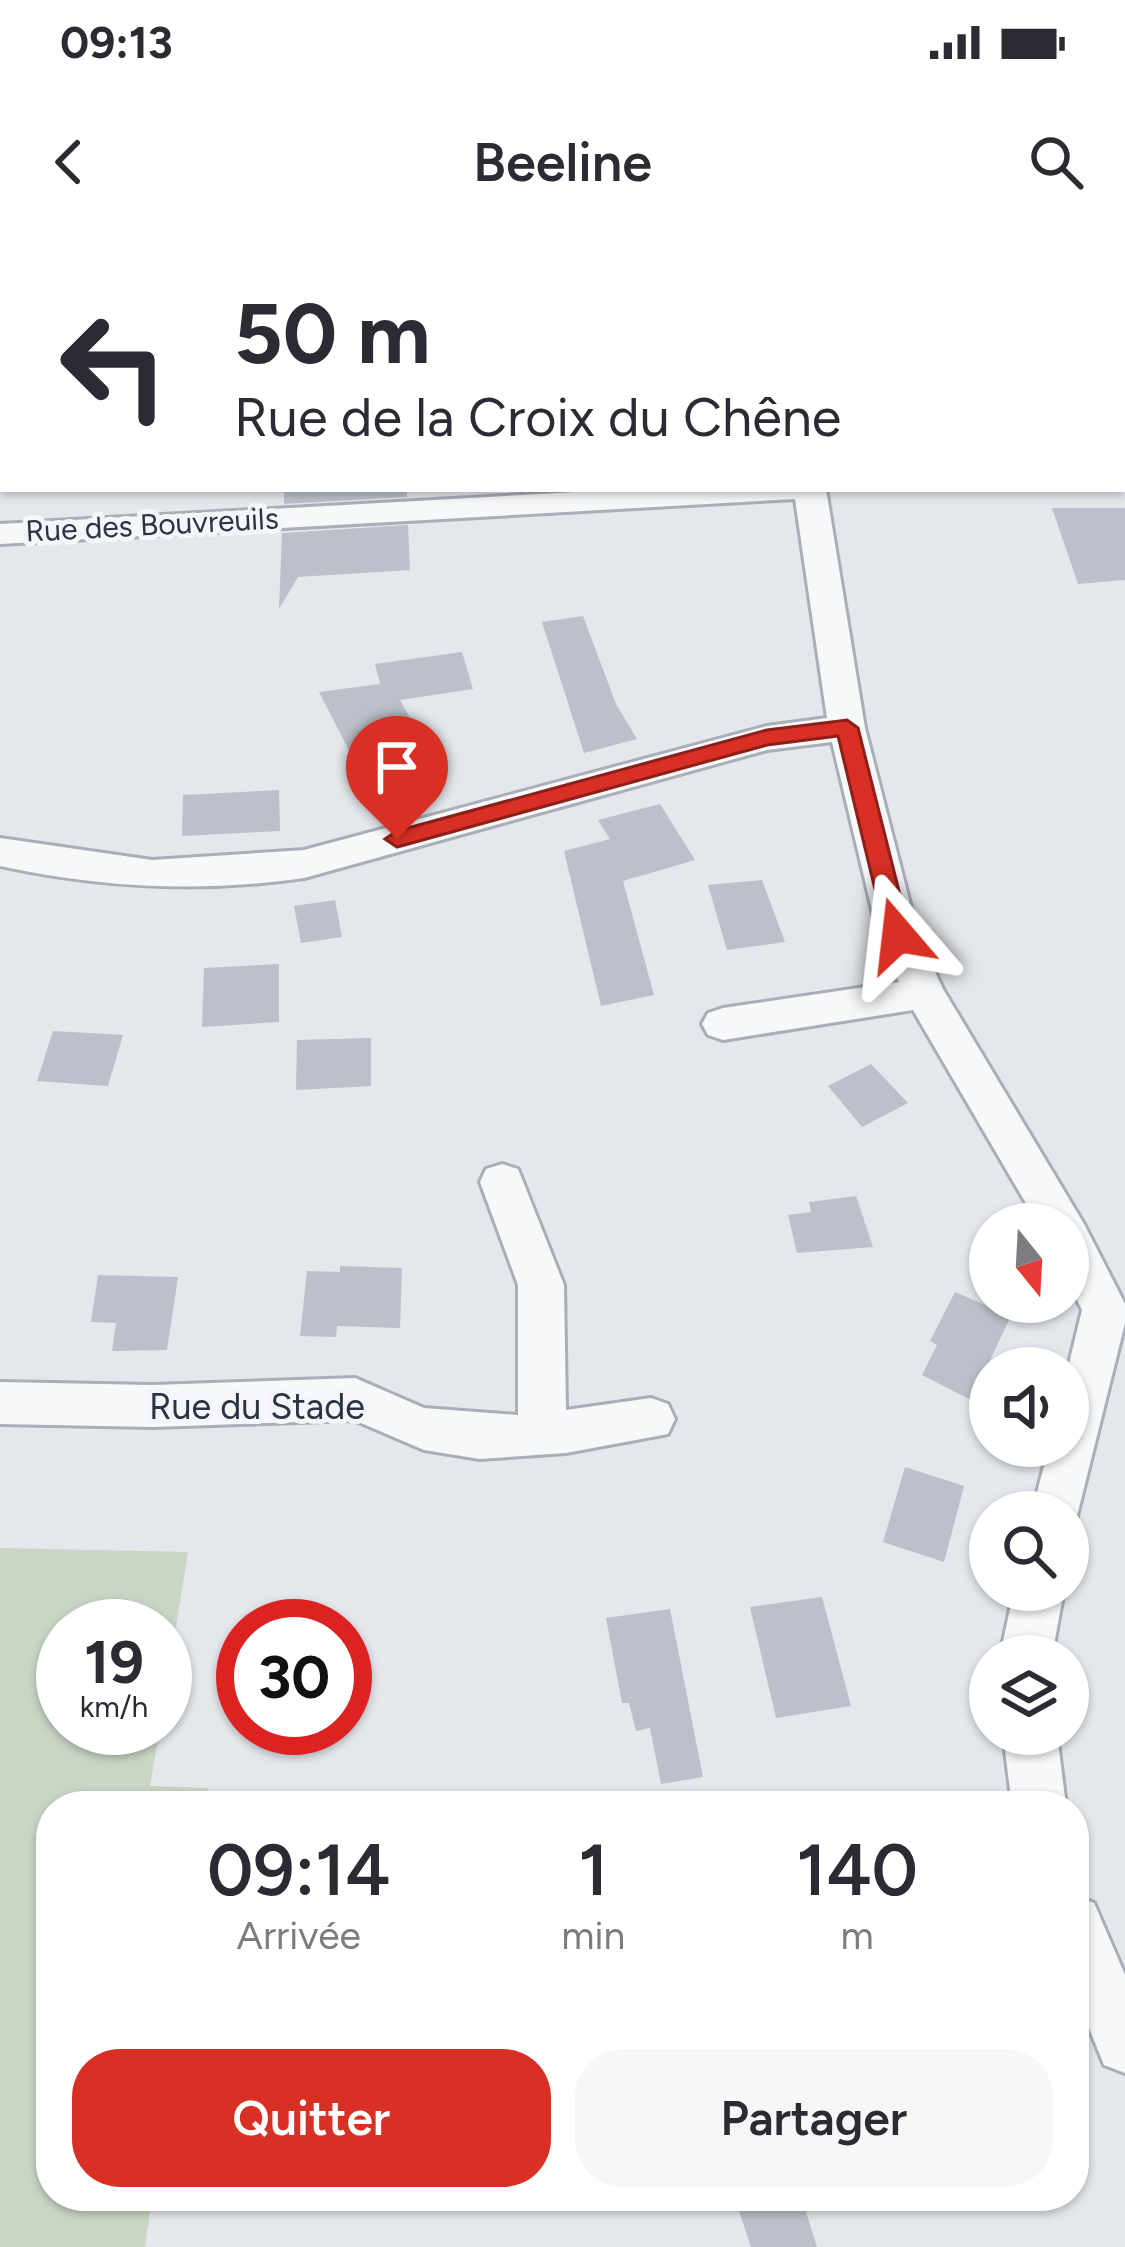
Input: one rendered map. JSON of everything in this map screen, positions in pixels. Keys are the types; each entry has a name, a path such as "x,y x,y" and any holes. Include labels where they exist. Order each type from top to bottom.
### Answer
{"street":[{"name":"Rue des Bouvreuils","path":"0,534 754,492"},
{"path":"808,492 847,728 884,891 924,993 1049,1203"},
{"path":"0,852 108,872 241,875 304,864 767,738 847,728"},
{"path":"724,1024 924,993"},
{"path":"502,1182 541,1285 542,1432"},
{"path":"1063,1491 1115,1312 1089,1271"},
{"name":"Rue du Stade","path":"0,1403 153,1406 355,1399 385,1408 419,1428 442,1432 542,1432 650,1419"},
{"path":"1033,1755 1037,1791"},
{"path":"1089,1959 1125,2044"}],"green space":[{"path":"0,1548 188,1552 180,1599 36,1599 36,1755 155,1755 150,1786 208,1788 36,1791 36,2211 150,2211 145,2247 0,2247"}],"building":[{"path":"284,492 407,492 407,497 284,504"},
{"path":"1052,508 1125,508 1125,580 1078,584"},
{"path":"408,525 410,570 298,577 279,609 282,533"},
{"path":"583,616 616,704 637,739 584,753 542,622"},
{"path":"462,652 473,689 400,700 446,784 376,803 319,692 380,684 375,664"},
{"path":"279,790 280,831 182,836 183,795"},
{"path":"660,804 695,860 623,881 654,995 601,1006 564,851 610,839 598,820"},
{"path":"762,880 785,942 727,950 708,885"},
{"path":"335,900 342,937 301,943 294,906"},
{"path":"279,964 279,1022 202,1027 204,968"},
{"path":"53,1031 123,1035 108,1086 37,1081"},
{"path":"371,1038 371,1086 296,1090 297,1040"},
{"path":"871,1064 908,1103 862,1127 828,1086"},
{"path":"856,1196 873,1247 797,1253 788,1215 811,1212 809,1202"},
{"path":"340,1266 402,1268 400,1328 337,1326 336,1337 300,1336 307,1271 340,1272"},
{"path":"98,1275 178,1277 167,1350 112,1351 116,1323 91,1322"},
{"path":"955,1292 969,1298 969,1323 1008,1323 996,1347 969,1347 969,1399 922,1375 937,1345 930,1341"},
{"path":"905,1467 964,1486 944,1562 883,1542"},
{"path":"822,1597 851,1706 776,1718 750,1607"},
{"path":"670,1609 703,1777 661,1784 650,1728 636,1731 629,1703 622,1703 606,1618"},
{"path":"739,2211 806,2211 817,2247 751,2247"}],"route":[{"path":"397,839 767,738 847,728 898,935"}]}
